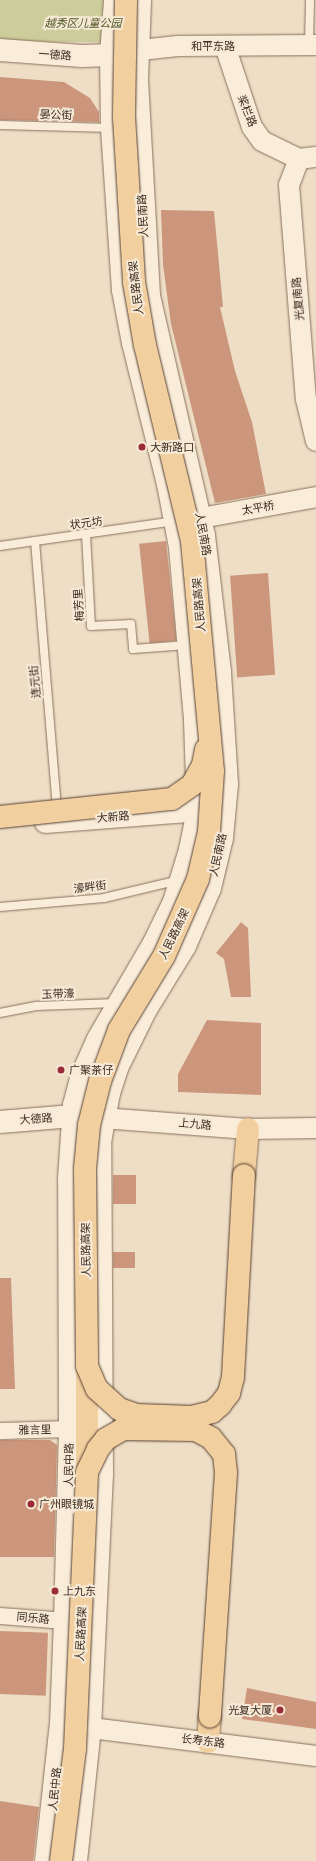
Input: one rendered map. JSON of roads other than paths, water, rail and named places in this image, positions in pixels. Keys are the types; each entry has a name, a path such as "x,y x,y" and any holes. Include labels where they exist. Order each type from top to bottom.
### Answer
{"main road":[{"path":"73,1116 82,1075 117,1003 154,943 182,879 198,810 197,752 189,645 176,521 127,319 118,244 110,55 115,0"},
{"name":"人民路高架","path":"61,1861 75,1748 87,1472 85,1169 88,1125 100,1081 119,1030 164,956 198,879 209,832 212,801 209,722 192,541 145,345 134,282 124,117 126,0"},
{"name":"人民南路","path":"104,1118 115,1074 128,1043 185,946 207,895 218,859 226,809 227,759 223,703 210,581 201,518 167,383 149,295 142,194 138,49 140,0"},
{"name":"一德路","path":"0,50 82,56 110,55"},
{"path":"0,817 172,799 192,785 199,775 206,752 209,722"},
{"name":"大德路","path":"0,1122 73,1116"},
{"name":"人民中路","path":"46,1861 61,1724 66,1621 70,1429 69,1180 73,1116"},
{"path":"76,1861 90,1728 102,1475 98,1176 104,1118"},
{"path":"87,1366 92,1380 104,1398 128,1413 192,1417 212,1412 220,1405 228,1393 233,1377 244,1175 248,1129"},
{"path":"87,1472 94,1456 106,1439 119,1430 133,1427 196,1430 211,1438 224,1454 226,1473 208,1742"}],"street":[{"name":"和平东路","path":"110,55 138,49 312,45"},
{"name":"桨栏路","path":"225,46 252,126 262,141 308,158"},
{"name":"光复南路","path":"308,158 289,185 306,399 316,441"},
{"name":"太平桥","path":"201,518 316,497"},
{"name":"大新路","path":"0,826 226,809"},
{"name":"上九路","path":"73,1116 248,1129 316,1128"},
{"name":"雅言里","path":"0,1431 70,1429"},
{"name":"同乐路","path":"0,1616 66,1621"},
{"name":"长寿东路","path":"61,1724 316,1756"}],"lane":[{"path":"310,0 312,45"},
{"name":"晏公街","path":"0,125 112,128"},
{"name":"状元坊","path":"0,546 176,521"},
{"name":"梅芳里","path":"86,534 91,626 131,624 133,649 189,645"},
{"name":"连元街","path":"35,541 58,822"},
{"name":"濠畔街","path":"0,907 104,898 182,879"},
{"name":"玉带濠","path":"0,1013 37,1006 117,1003"}],"place":[{"name":"大新路口","path":"142,447"},
{"name":"广聚茶仔","path":"61,1070"},
{"name":"广州眼镜城","path":"31,1504"},
{"name":"上九东","path":"55,1591"},
{"name":"光复大厦","path":"280,1710"}],"park label":[{"name":"越秀区儿童公园","path":"83,23"}]}
